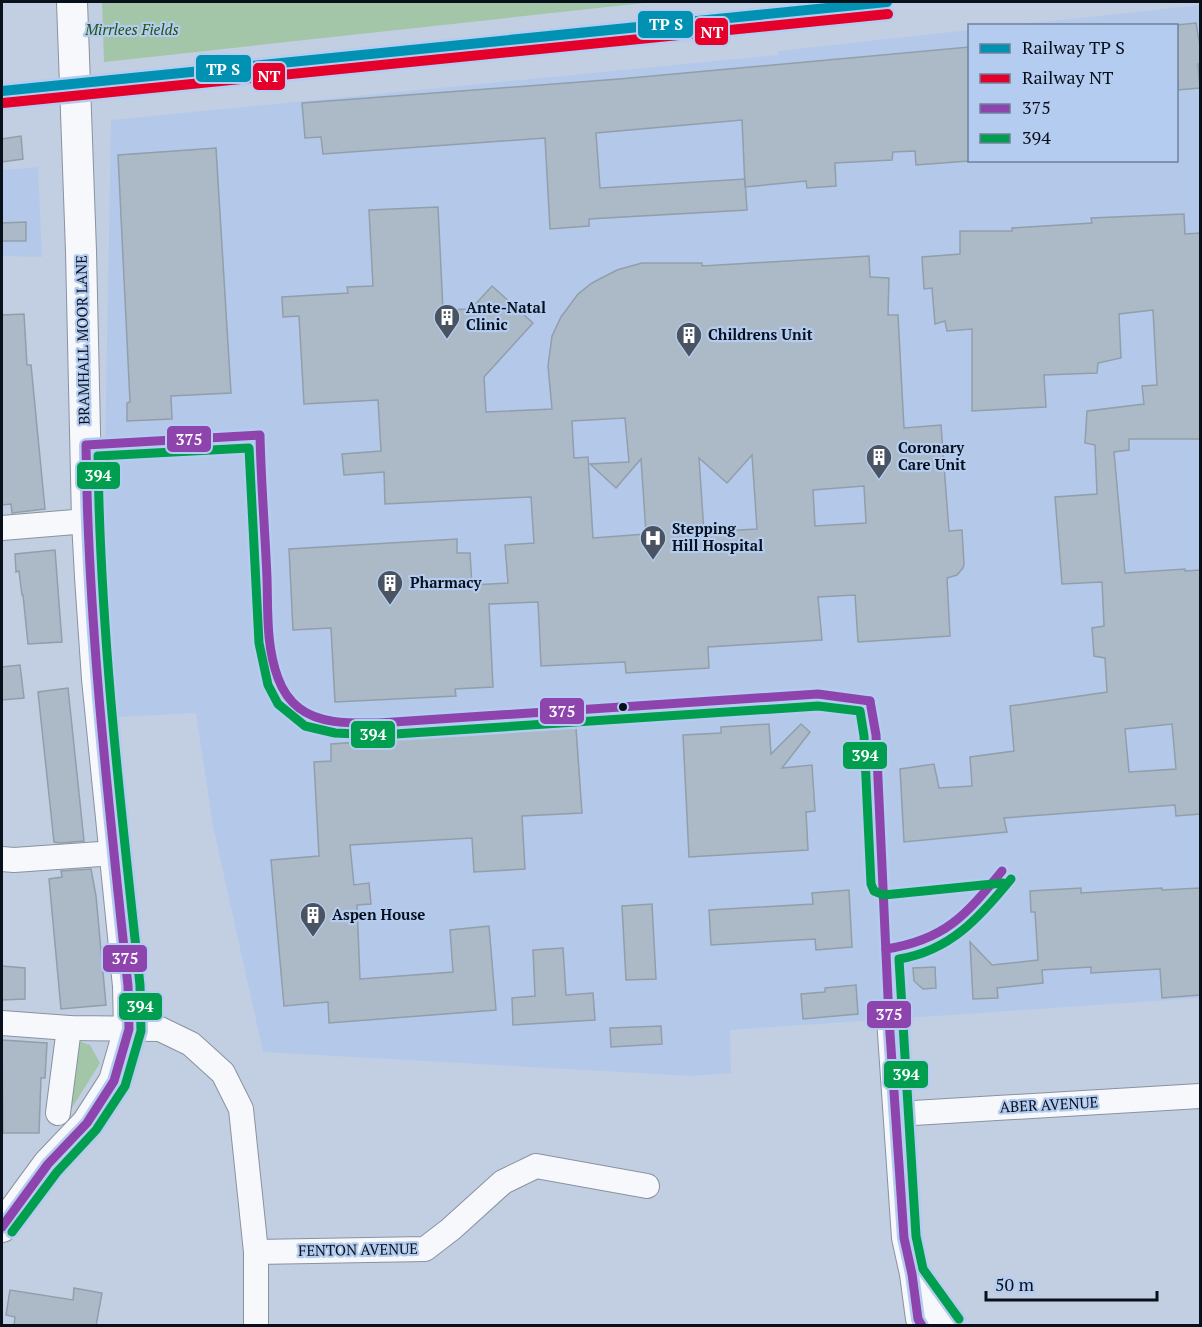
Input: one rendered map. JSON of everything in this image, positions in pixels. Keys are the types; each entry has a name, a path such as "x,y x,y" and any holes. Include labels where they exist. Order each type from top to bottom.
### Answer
{"street":[{"name":"BRAMHALL MOOR LANE","path":"3,1224 48,1164 87,1123 114,1081 129,1029 128,986 97,679 87,521 73,6"},
{"path":"2,528 87,521"},
{"path":"2,859 115,853"},
{"path":"890,1019 904,1238 912,1274 918,1324"},
{"path":"2,1023 69,1028 160,1029 191,1044 223,1073 242,1109 256,1252 256,1326"},
{"path":"58,1113 69,1028"},
{"name":"ABER AVENUE","path":"897,1114 1200,1096"},
{"name":"FENTON AVENUE","path":"256,1252 425,1249 503,1182 537,1166 647,1186"},
{"path":"912,1274 949,1326"}],"shaded area":[{"name":"Stepping Hill Hospital","path":"1200,5 1200,998 730,1030 731,1073 693,1076 263,1052 213,826 196,713 119,717 108,611 104,511 111,120 778,55 778,51 968,30 968,162 1178,162 1178,24 1022,24"},
{"path":"2,154 4,170 38,167 42,257 2,256"}],"green space":[{"name":"Mirrlees Fields","path":"102,2 653,2 104,62"},
{"path":"78,1041 90,1045 100,1063 70,1111"}],"building":[{"path":"1196,23 1200,46 1200,64 1198,64 1200,88 1178,90 1178,25"},
{"path":"968,47 968,161 916,165 915,151 893,152 892,160 835,163 836,186 807,188 806,181 746,187 747,210 589,219 589,226 550,229 545,138 323,154 321,137 305,138 302,103 619,79","holes":["742,120 745,179 600,188 596,133"]},
{"path":"21,136 23,159 2,162 2,139"},
{"path":"216,148 231,393 171,396 172,419 127,421 127,403 130,402 118,155"},
{"path":"438,207 443,310 471,309 492,286 533,323 484,377 486,412 552,409 548,366 552,336 561,317 578,294 592,283 617,270 642,263 702,263 702,266 869,256 870,277 889,278 888,315 898,315 904,428 941,425 949,531 962,530 964,564 957,575 947,578 950,636 858,642 855,595 818,597 822,640 708,647 709,668 626,673 625,662 541,666 538,602 489,604 493,687 455,689 456,696 335,702 331,628 293,630 289,549 457,539 457,553 470,553 472,585 508,583 505,545 534,543 531,497 385,504 384,472 344,475 342,454 381,451 378,400 304,404 299,316 283,317 282,297 348,293 347,287 373,286 369,210","holes":["625,418 629,462 590,464 616,488 641,459 646,534 593,538 588,457 574,458 572,421","752,455 757,529 704,532 699,458 727,483","864,486 866,523 815,526 813,490"]},
{"path":"1184,214 1185,234 1200,233 1200,439 1129,439 1129,450 1114,452 1125,573 1200,570 1200,814 1176,816 1175,805 1004,818 1007,832 904,842 900,769 934,764 939,788 972,786 970,757 1014,751 1010,706 1107,692 1105,658 1094,656 1092,628 1104,626 1102,582 1062,584 1055,497 1097,494 1095,445 1085,443 1087,411 1144,404 1142,386 1157,385 1153,310 1119,314 1121,358 1098,363 1097,373 1044,375 1046,407 972,411 972,329 947,331 945,321 935,324 932,288 924,289 922,257 960,254 960,231 1012,231 1012,228 1092,223 1091,218","holes":["1172,724 1176,769 1129,772 1125,729"]},
{"path":"26,222 26,241 2,241 2,223"},
{"path":"24,314 27,365 31,365 45,509 12,513 11,504 2,505 2,315"},
{"path":"55,550 62,642 28,644 23,595 19,571 16,572 15,554"},
{"path":"20,665 24,698 2,700 2,667"},
{"path":"68,688 84,841 60,843 54,842 38,692"},
{"path":"769,724 771,754 801,724 810,732 782,768 812,765 815,811 806,812 808,850 689,857 683,735 721,733 721,727"},
{"path":"576,728 582,813 522,816 525,869 474,872 472,838 350,845 354,885 369,883 371,904 357,905 360,979 453,972 450,930 489,926 496,1010 329,1023 328,1002 284,1006 271,860 319,856 314,762 331,761 331,744"},
{"path":"91,869 96,896 106,1005 61,1009 49,879 62,877 61,871"},
{"path":"1081,888 1081,893 1200,888 1200,995 1162,998 1160,969 1091,973 1091,967 1042,970 1043,983 997,988 998,998 973,999 970,942 992,965 1038,960 1035,912 1031,912 1030,891"},
{"path":"849,890 852,947 816,950 815,939 711,945 709,910 813,904 812,893"},
{"path":"652,904 656,979 626,980 622,906"},
{"path":"563,948 566,995 593,993 595,1020 513,1025 512,998 535,996 533,950"},
{"path":"2,966 25,968 25,999 2,1000"},
{"path":"935,967 936,988 923,989 914,981 913,968"},
{"path":"856,985 858,1014 803,1019 801,994 825,992 825,988"},
{"path":"661,1026 662,1044 611,1047 610,1028"},
{"path":"2,1040 47,1043 45,1078 41,1078 39,1133 3,1133"},
{"path":"74,1288 102,1293 96,1326 14,1326 15,1317 6,1315 10,1290 73,1300"}],"transit line":[{"path":"2,91 887,2"},
{"name":"375","path":"2,1227 48,1164 87,1123 114,1081 129,1029 128,986 95,648 86,445 260,435 271,654 278,678 292,702 317,718 338,722 379,723 818,694 870,701"},
{"name":"394","path":"12,1232 57,1172 96,1130 125,1086 141,1031 140,985 107,655 98,456 249,448 259,643 268,685 278,704 305,726 335,733 380,735 818,706 860,711 864,736 871,884 874,891 884,895 1003,883"},
{"name":"375","path":"870,701 876,735 889,1019 904,1238 918,1319 922,1326"},
{"name":"375","path":"886,949 924,939 953,923 965,913 1002,871"},
{"name":"394","path":"959,1319 923,1269 916,1236 899,959 917,955 949,940 975,919 1011,879"}],"rail line":[{"name":"NT","path":"3,103 888,14"}],"place":[{"name":"Ante-Natal Clinic","path":"447,340"},
{"name":"Childrens Unit","path":"689,358"},
{"name":"Coronary Care Unit","path":"879,480"},
{"name":"Stepping Hill Hospital","path":"653,561"},
{"name":"Pharmacy","path":"390,606"},
{"name":"Aspen House","path":"313,938"}]}
